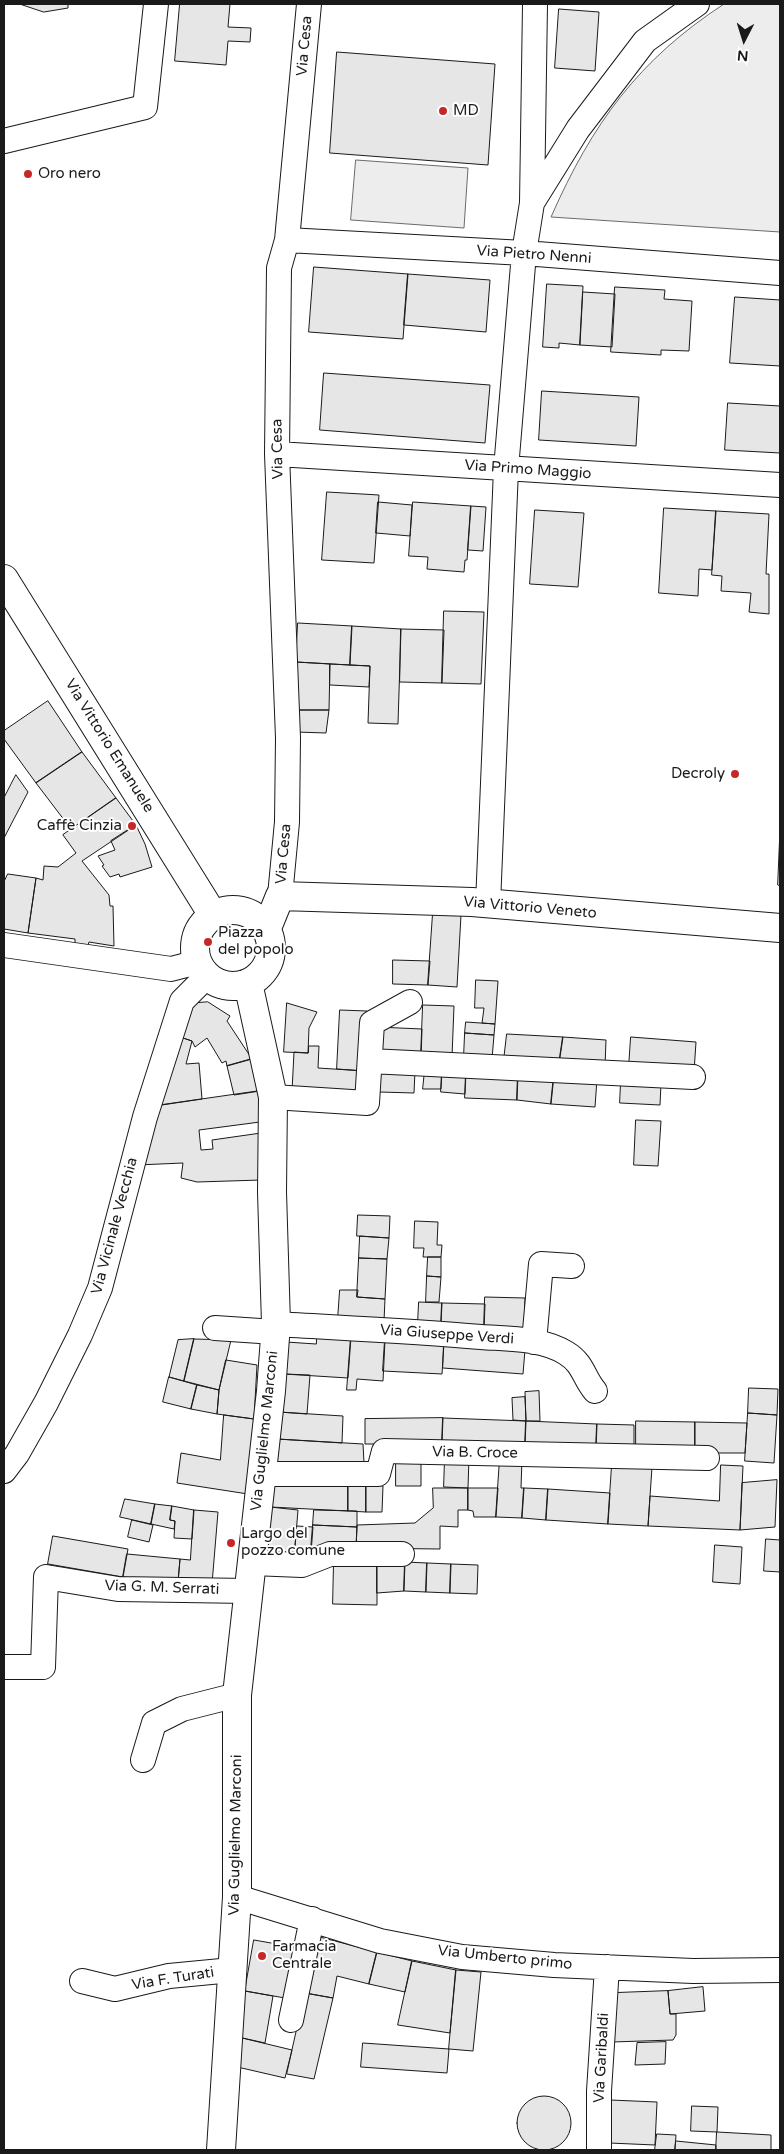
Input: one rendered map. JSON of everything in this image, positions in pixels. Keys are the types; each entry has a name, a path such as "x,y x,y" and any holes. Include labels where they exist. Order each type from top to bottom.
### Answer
{"street":[{"path":"4,141 145,107 156,4"},
{"name":"Via Cesa","path":"280,896 287,822 288,738 276,454 280,268 287,240 309,4"},
{"path":"488,904 506,469 524,253 532,203 536,4"},
{"path":"532,203 578,128 645,41 697,4"},
{"name":"Via Pietro Nenni","path":"287,240 524,253 780,273"},
{"name":"Via Primo Maggio","path":"276,454 780,486"},
{"name":"Via Vittorio Emanuele","path":"4,579 213,914"},
{"path":"267,928 280,896"},
{"name":"Via Vittorio Veneto","path":"280,896 488,904 780,928"},
{"path":"237,909 249,912 267,928 272,944 270,960 262,974 248,983 234,986 220,984 202,969 195,952 199,930 213,914 237,909"},
{"path":"4,945 171,969 202,969"},
{"name":"Via Vicinale Vecchia","path":"4,1471 17,1454 46,1403 80,1335 100,1288 145,1116 182,1001 202,969"},
{"name":"Via Guglielmo Marconi","path":"221,2150 237,1897 237,1695 276,1328 272,1192 273,1096 248,983"},
{"path":"273,1096 367,1103 372,1023 410,1002"},
{"path":"370,1061 693,1077"},
{"path":"534,1342 540,1264 572,1266"},
{"name":"Via Giuseppe Verdi","path":"215,1328 435,1333 534,1342 565,1353 581,1365 588,1383 595,1391"},
{"name":"Via B. Croce","path":"261,1474 378,1474 384,1451 707,1458"},
{"path":"252,1563 302,1565 330,1554 402,1554"},
{"name":"Via G. M. Serrati","path":"4,1667 44,1668 46,1577 118,1589 248,1591"},
{"path":"144,1760 154,1723 182,1709 237,1695"},
{"name":"Via Umberto primo","path":"237,1897 380,1941 462,1957 693,1971 780,1970"},
{"path":"291,2020 312,1919"},
{"name":"Via Garibaldi","path":"599,2150 599,2090 607,1967"},
{"name":"Via F. Turati","path":"82,1981 108,1997 169,1976 232,1970"}],"shaded area":[{"path":"724,4 780,4 780,232 551,217 583,152 601,124 642,71 694,25"},
{"path":"356,160 468,168 464,228 351,220"}],"building":[{"path":"20,4 68,4 68,8 44,12"},
{"path":"180,4 230,4 228,27 251,28 250,42 228,41 226,65 175,61"},
{"path":"559,9 599,12 595,71 555,68"},
{"path":"337,52 495,64 488,165 330,153"},
{"path":"314,267 408,274 403,339 309,332"},
{"path":"408,274 490,280 486,332 404,325"},
{"path":"547,284 583,286 580,345 559,343 559,348 543,347"},
{"path":"615,287 665,290 664,299 692,301 689,351 661,350 661,355 611,352"},
{"path":"583,292 615,294 612,347 580,345"},
{"path":"735,297 780,300 780,366 730,363"},
{"path":"324,373 490,385 485,443 320,430"},
{"path":"542,391 639,397 636,446 539,440"},
{"path":"728,403 780,406 780,453 725,450"},
{"path":"327,492 379,495 374,563 322,560"},
{"path":"378,502 412,505 410,536 376,533"},
{"path":"413,502 471,506 467,560 465,560 464,572 427,569 428,557 409,556"},
{"path":"471,506 486,507 483,551 468,550"},
{"path":"664,508 716,511 712,570 699,569 698,596 659,593"},
{"path":"535,510 584,513 578,587 530,584"},
{"path":"716,511 769,514 766,574 769,574 769,614 749,612 751,593 721,591 722,576 712,575"},
{"path":"444,611 484,612 481,684 442,683"},
{"path":"298,623 352,626 350,665 296,662"},
{"path":"352,626 401,629 398,724 368,723 370,666 350,665"},
{"path":"401,629 444,630 442,683 400,682"},
{"path":"296,662 330,664 329,710 296,710"},
{"path":"330,664 370,666 369,687 330,685"},
{"path":"48,701 82,752 36,783 4,739 4,731"},
{"path":"296,710 329,710 326,733 296,732"},
{"path":"82,752 116,798 71,829 36,783"},
{"path":"16,775 28,792 4,838 4,798"},
{"path":"116,798 136,825 82,861 109,895 110,906 113,906 114,946 89,942 88,945 75,944 75,939 28,933 36,878 43,880 44,866 58,867 76,853 63,835"},
{"path":"136,825 145,844 152,867 120,877 119,874 110,877 98,856 115,850 111,841"},
{"path":"780,830 780,886 778,885"},
{"path":"8,874 36,878 28,933 4,929 4,882"},
{"path":"433,913 461,915 457,987 428,985"},
{"path":"393,960 430,961 428,985 393,984"},
{"path":"476,980 498,981 495,1024 482,1023 484,1008 475,1008"},
{"path":"208,1002 230,1016 227,1021 252,1059 227,1066 226,1061 222,1063 207,1038 195,1047 192,1041 180,1037 182,1021 196,1003"},
{"path":"287,1003 317,1012 309,1028 308,1053 284,1052"},
{"path":"423,1005 454,1006 452,1057 421,1056"},
{"path":"340,1010 367,1011 365,1071 337,1069"},
{"path":"466,1022 495,1024 494,1035 465,1033"},
{"path":"377,1027 422,1029 421,1060 376,1058"},
{"path":"465,1033 494,1035 492,1059 464,1056"},
{"path":"507,1034 563,1037 559,1064 504,1060"},
{"path":"180,1037 192,1041 186,1064 199,1063 202,1099 155,1106"},
{"path":"563,1037 606,1040 605,1067 559,1064"},
{"path":"631,1037 696,1042 694,1072 629,1067"},
{"path":"309,1046 319,1046 318,1068 365,1071 363,1095 292,1091 294,1052 308,1053"},
{"path":"252,1059 260,1091 234,1095 227,1066"},
{"path":"380,1069 415,1071 414,1093 379,1092"},
{"path":"425,1070 442,1071 441,1089 423,1089"},
{"path":"442,1071 466,1072 465,1094 441,1092"},
{"path":"466,1072 518,1075 517,1100 465,1098"},
{"path":"518,1072 554,1075 551,1104 517,1100"},
{"path":"554,1075 597,1079 595,1107 551,1104"},
{"path":"621,1082 661,1084 660,1105 620,1103"},
{"path":"260,1091 260,1122 199,1130 201,1150 213,1149 212,1140 261,1133 261,1180 197,1182 181,1178 183,1163 137,1165 155,1106"},
{"path":"636,1120 661,1121 658,1166 634,1165"},
{"path":"358,1215 390,1216 389,1238 357,1236"},
{"path":"415,1221 438,1222 437,1245 442,1245 441,1257 423,1257 424,1248 414,1248"},
{"path":"360,1236 389,1238 387,1259 359,1258"},
{"path":"428,1257 441,1257 441,1277 427,1276"},
{"path":"359,1258 387,1259 385,1299 357,1297"},
{"path":"427,1276 441,1277 439,1302 426,1302"},
{"path":"340,1290 358,1290 357,1297 385,1299 384,1321 338,1319"},
{"path":"485,1297 525,1298 524,1331 484,1330"},
{"path":"419,1302 442,1303 441,1324 418,1323"},
{"path":"442,1303 485,1304 484,1330 441,1328"},
{"path":"317,1335 351,1337 348,1378 284,1374 286,1342 316,1344"},
{"path":"351,1337 385,1340 383,1381 357,1379 356,1390 347,1390"},
{"path":"194,1339 184,1381 169,1377 178,1340"},
{"path":"194,1339 231,1340 219,1390 184,1381"},
{"path":"385,1340 444,1343 442,1374 383,1371"},
{"path":"444,1343 525,1350 523,1374 443,1368"},
{"path":"226,1360 257,1365 254,1419 217,1414 219,1390"},
{"path":"284,1374 310,1375 307,1414 279,1412"},
{"path":"169,1377 197,1385 191,1409 163,1402"},
{"path":"197,1385 219,1390 217,1414 191,1409"},
{"path":"749,1388 778,1389 777,1415 748,1413"},
{"path":"539,1391 540,1421 526,1421 525,1392"},
{"path":"525,1397 526,1421 513,1420 512,1398"},
{"path":"279,1412 343,1416 342,1443 277,1439"},
{"path":"748,1413 777,1415 774,1463 745,1461"},
{"path":"224,1415 254,1419 248,1494 177,1483 181,1453 220,1460"},
{"path":"443,1418 442,1444 365,1444 365,1419"},
{"path":"443,1418 526,1421 525,1447 442,1444"},
{"path":"526,1421 597,1424 596,1450 525,1447"},
{"path":"636,1421 695,1422 695,1453 636,1453"},
{"path":"695,1422 747,1423 745,1453 695,1453"},
{"path":"597,1424 634,1425 634,1451 596,1450"},
{"path":"277,1439 363,1444 364,1463 273,1467"},
{"path":"396,1455 421,1455 421,1486 396,1486"},
{"path":"445,1457 469,1457 468,1488 444,1487"},
{"path":"500,1458 522,1459 521,1488 524,1488 522,1518 496,1517"},
{"path":"612,1465 652,1467 648,1526 608,1524"},
{"path":"721,1465 743,1466 740,1530 648,1526 650,1496 719,1501"},
{"path":"777,1480 775,1527 740,1530 742,1483"},
{"path":"270,1481 348,1482 348,1511 270,1507"},
{"path":"348,1482 366,1482 366,1512 348,1511"},
{"path":"366,1486 383,1486 382,1512 366,1512"},
{"path":"433,1488 468,1488 468,1510 458,1510 458,1527 440,1526 440,1549 356,1548 357,1525 415,1523 433,1508"},
{"path":"468,1488 498,1488 496,1517 474,1517 473,1511 468,1510"},
{"path":"524,1488 548,1489 546,1520 522,1518"},
{"path":"548,1489 610,1493 608,1524 546,1520"},
{"path":"125,1499 155,1504 151,1524 120,1517"},
{"path":"155,1504 172,1506 170,1520 175,1521 174,1529 151,1524"},
{"path":"172,1506 194,1510 192,1539 174,1538 175,1521 170,1520"},
{"path":"270,1507 298,1510 294,1558 266,1556"},
{"path":"194,1510 218,1512 212,1584 178,1582 180,1559 190,1560"},
{"path":"314,1510 357,1511 357,1527 313,1525"},
{"path":"132,1520 153,1525 149,1542 128,1537"},
{"path":"313,1525 357,1527 356,1548 311,1549"},
{"path":"297,1526 313,1527 311,1553 295,1552"},
{"path":"53,1536 128,1549 123,1577 48,1564"},
{"path":"766,1539 780,1540 780,1572 764,1571"},
{"path":"715,1545 742,1547 740,1584 713,1582"},
{"path":"127,1554 180,1559 178,1582 123,1577"},
{"path":"334,1560 377,1561 377,1605 333,1604"},
{"path":"377,1561 405,1562 404,1591 377,1593"},
{"path":"405,1562 427,1563 426,1592 404,1591"},
{"path":"427,1563 451,1564 450,1593 426,1592"},
{"path":"451,1564 478,1565 477,1594 450,1593"},
{"path":"316,1936 377,1952 369,1984 337,1976 333,1998 305,1993"},
{"path":"254,1940 294,1947 285,1998 245,1991"},
{"path":"377,1952 412,1961 405,1992 369,1984"},
{"path":"412,1961 456,1970 450,2033 398,2025"},
{"path":"456,1970 481,1972 473,2051 449,2049"},
{"path":"703,1987 705,2011 670,2014 668,1991"},
{"path":"245,1991 273,1996 265,2043 238,2037"},
{"path":"668,1991 670,2014 676,2014 676,2035 673,2040 612,2042 615,1993"},
{"path":"305,1993 333,1998 314,2079 287,2074"},
{"path":"238,2037 292,2050 285,2078 233,2066"},
{"path":"666,2042 665,2064 635,2065 637,2043"},
{"path":"363,2043 449,2049 447,2073 361,2067"},
{"path":"544,2096 554,2098 563,2104 569,2113 571,2123 569,2133 563,2142 554,2148 544,2150 534,2148 525,2142 519,2133 517,2123 519,2113 525,2104 534,2098"},
{"path":"610,2100 657,2102 655,2145 609,2143"},
{"path":"692,2106 718,2107 717,2132 691,2131"},
{"path":"717,2132 771,2135 771,2150 716,2150"},
{"path":"657,2134 676,2135 675,2150 655,2150"},
{"path":"676,2141 716,2145 716,2150 675,2150"}],"place":[{"name":"MD","path":"443,111"},
{"name":"Oro nero","path":"28,174"},
{"name":"Decroly","path":"735,774"},
{"name":"Caffè Cinzia","path":"132,826"},
{"name":"Piazza del popolo","path":"208,942"},
{"name":"Largo del pozzo comune","path":"231,1543"},
{"name":"Farmacia Centrale","path":"262,1956"}]}
